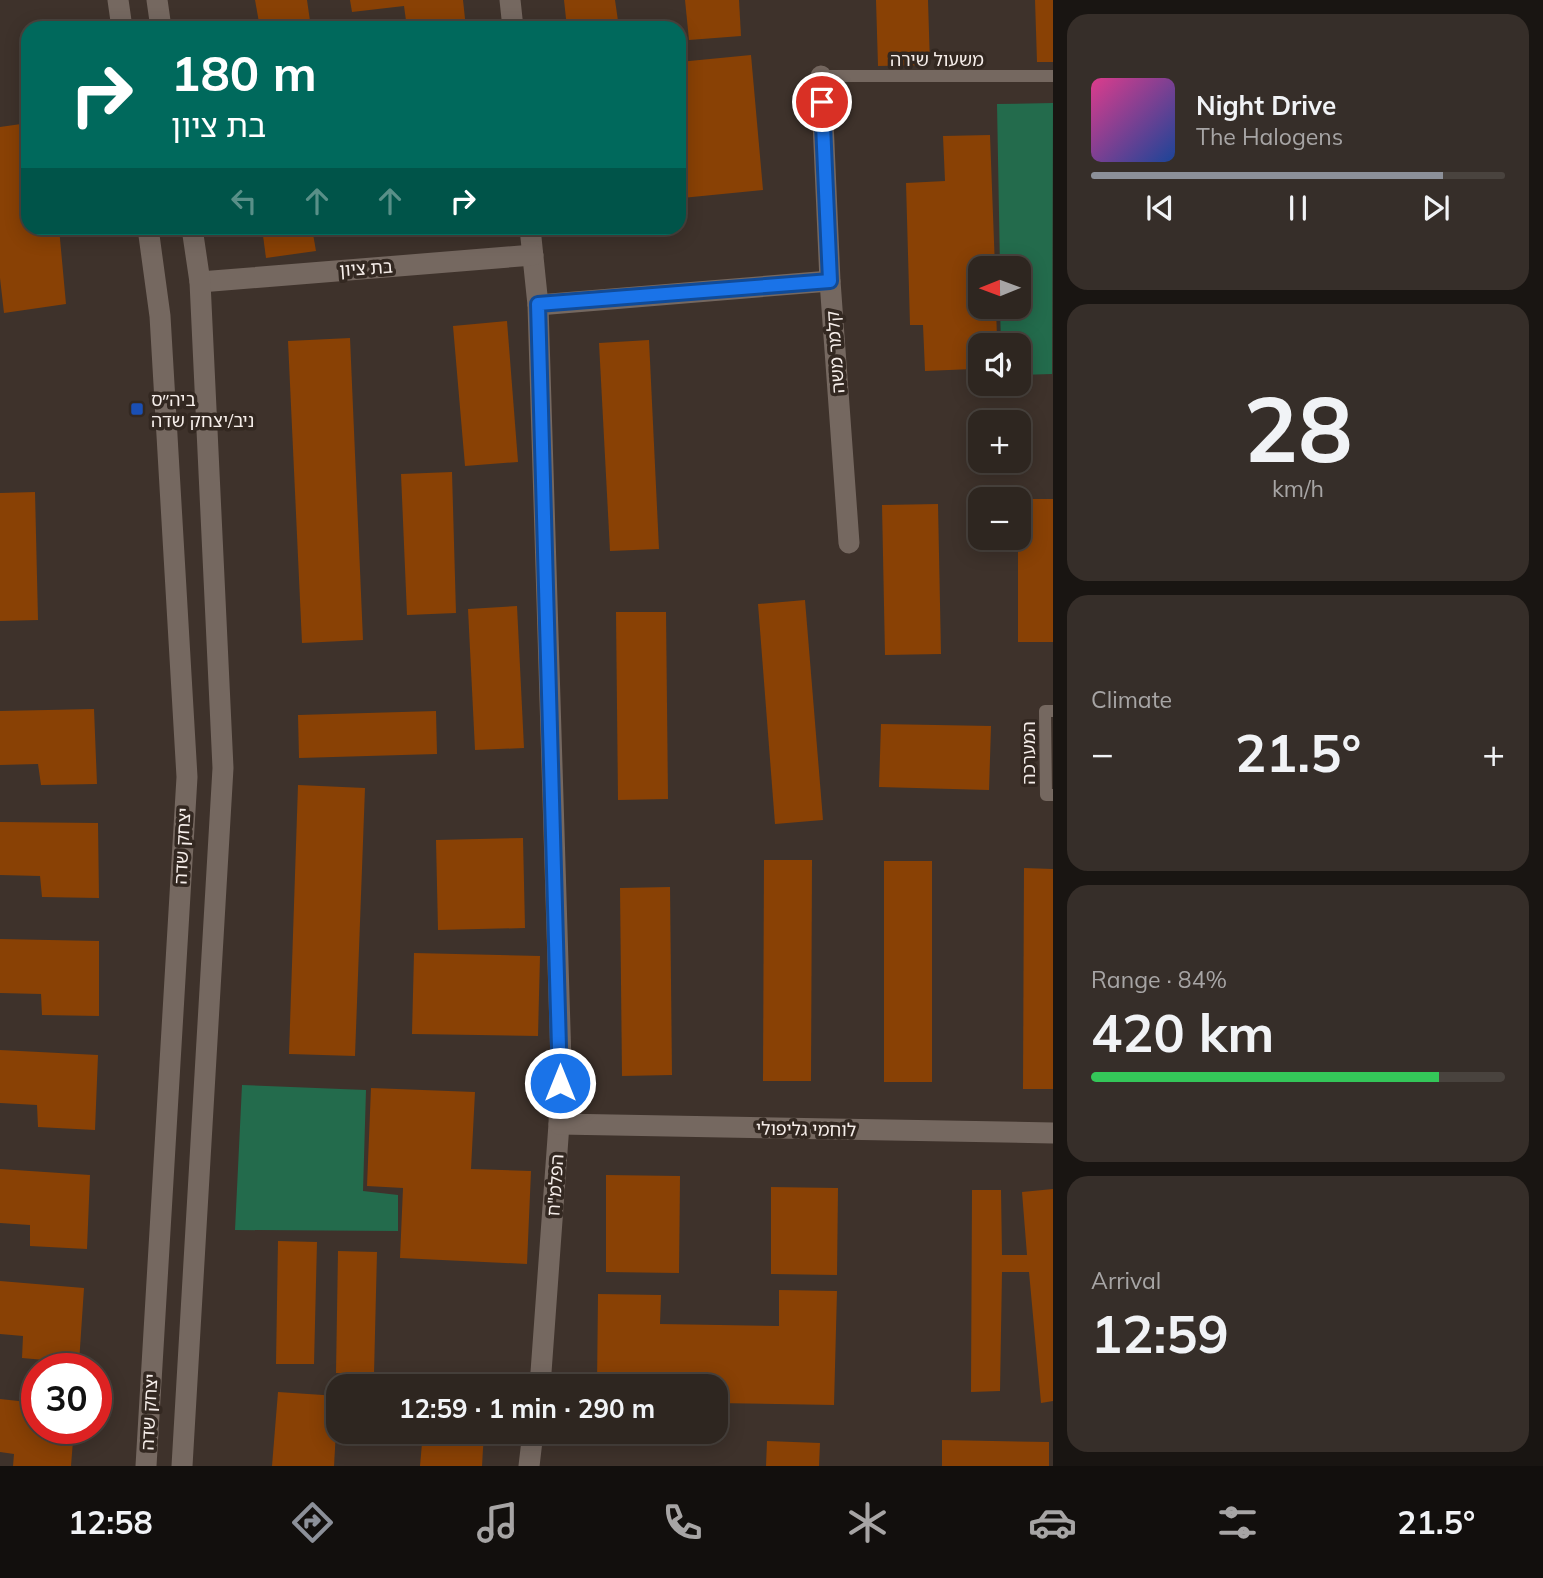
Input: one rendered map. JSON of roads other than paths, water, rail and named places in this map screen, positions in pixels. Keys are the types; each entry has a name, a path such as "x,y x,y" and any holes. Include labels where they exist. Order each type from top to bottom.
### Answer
{"street":[{"path":"118,0 120,21"},
{"path":"157,0 160,21"},
{"path":"510,0 512,21"},
{"name":"קלמר משה","path":"821,76 830,281 849,543"},
{"name":"יצחק שדה","path":"146,1466 187,777 160,316 149,235"},
{"name":"יצחק שדה","path":"182,1466 223,768 200,282 193,235"},
{"name":"הפלמ\"ח","path":"531,235 538,304 561,1048 559,1124 541,1374"},
{"name":"בת ציון","path":"200,282 533,255"},
{"path":"538,304 830,281"},
{"name":"לוחמי גליפולי","path":"559,1124 1053,1133"},
{"path":"528,1466 531,1444"}],"lane":[{"name":"משעול שירה","path":"821,76 1053,76"},
{"name":"המערכה","path":"1053,711 1045,711 1046,794 1053,794"}],"place":[{"name":"ביה״ס ניב/יצחק שדה","path":"137,409"}]}
